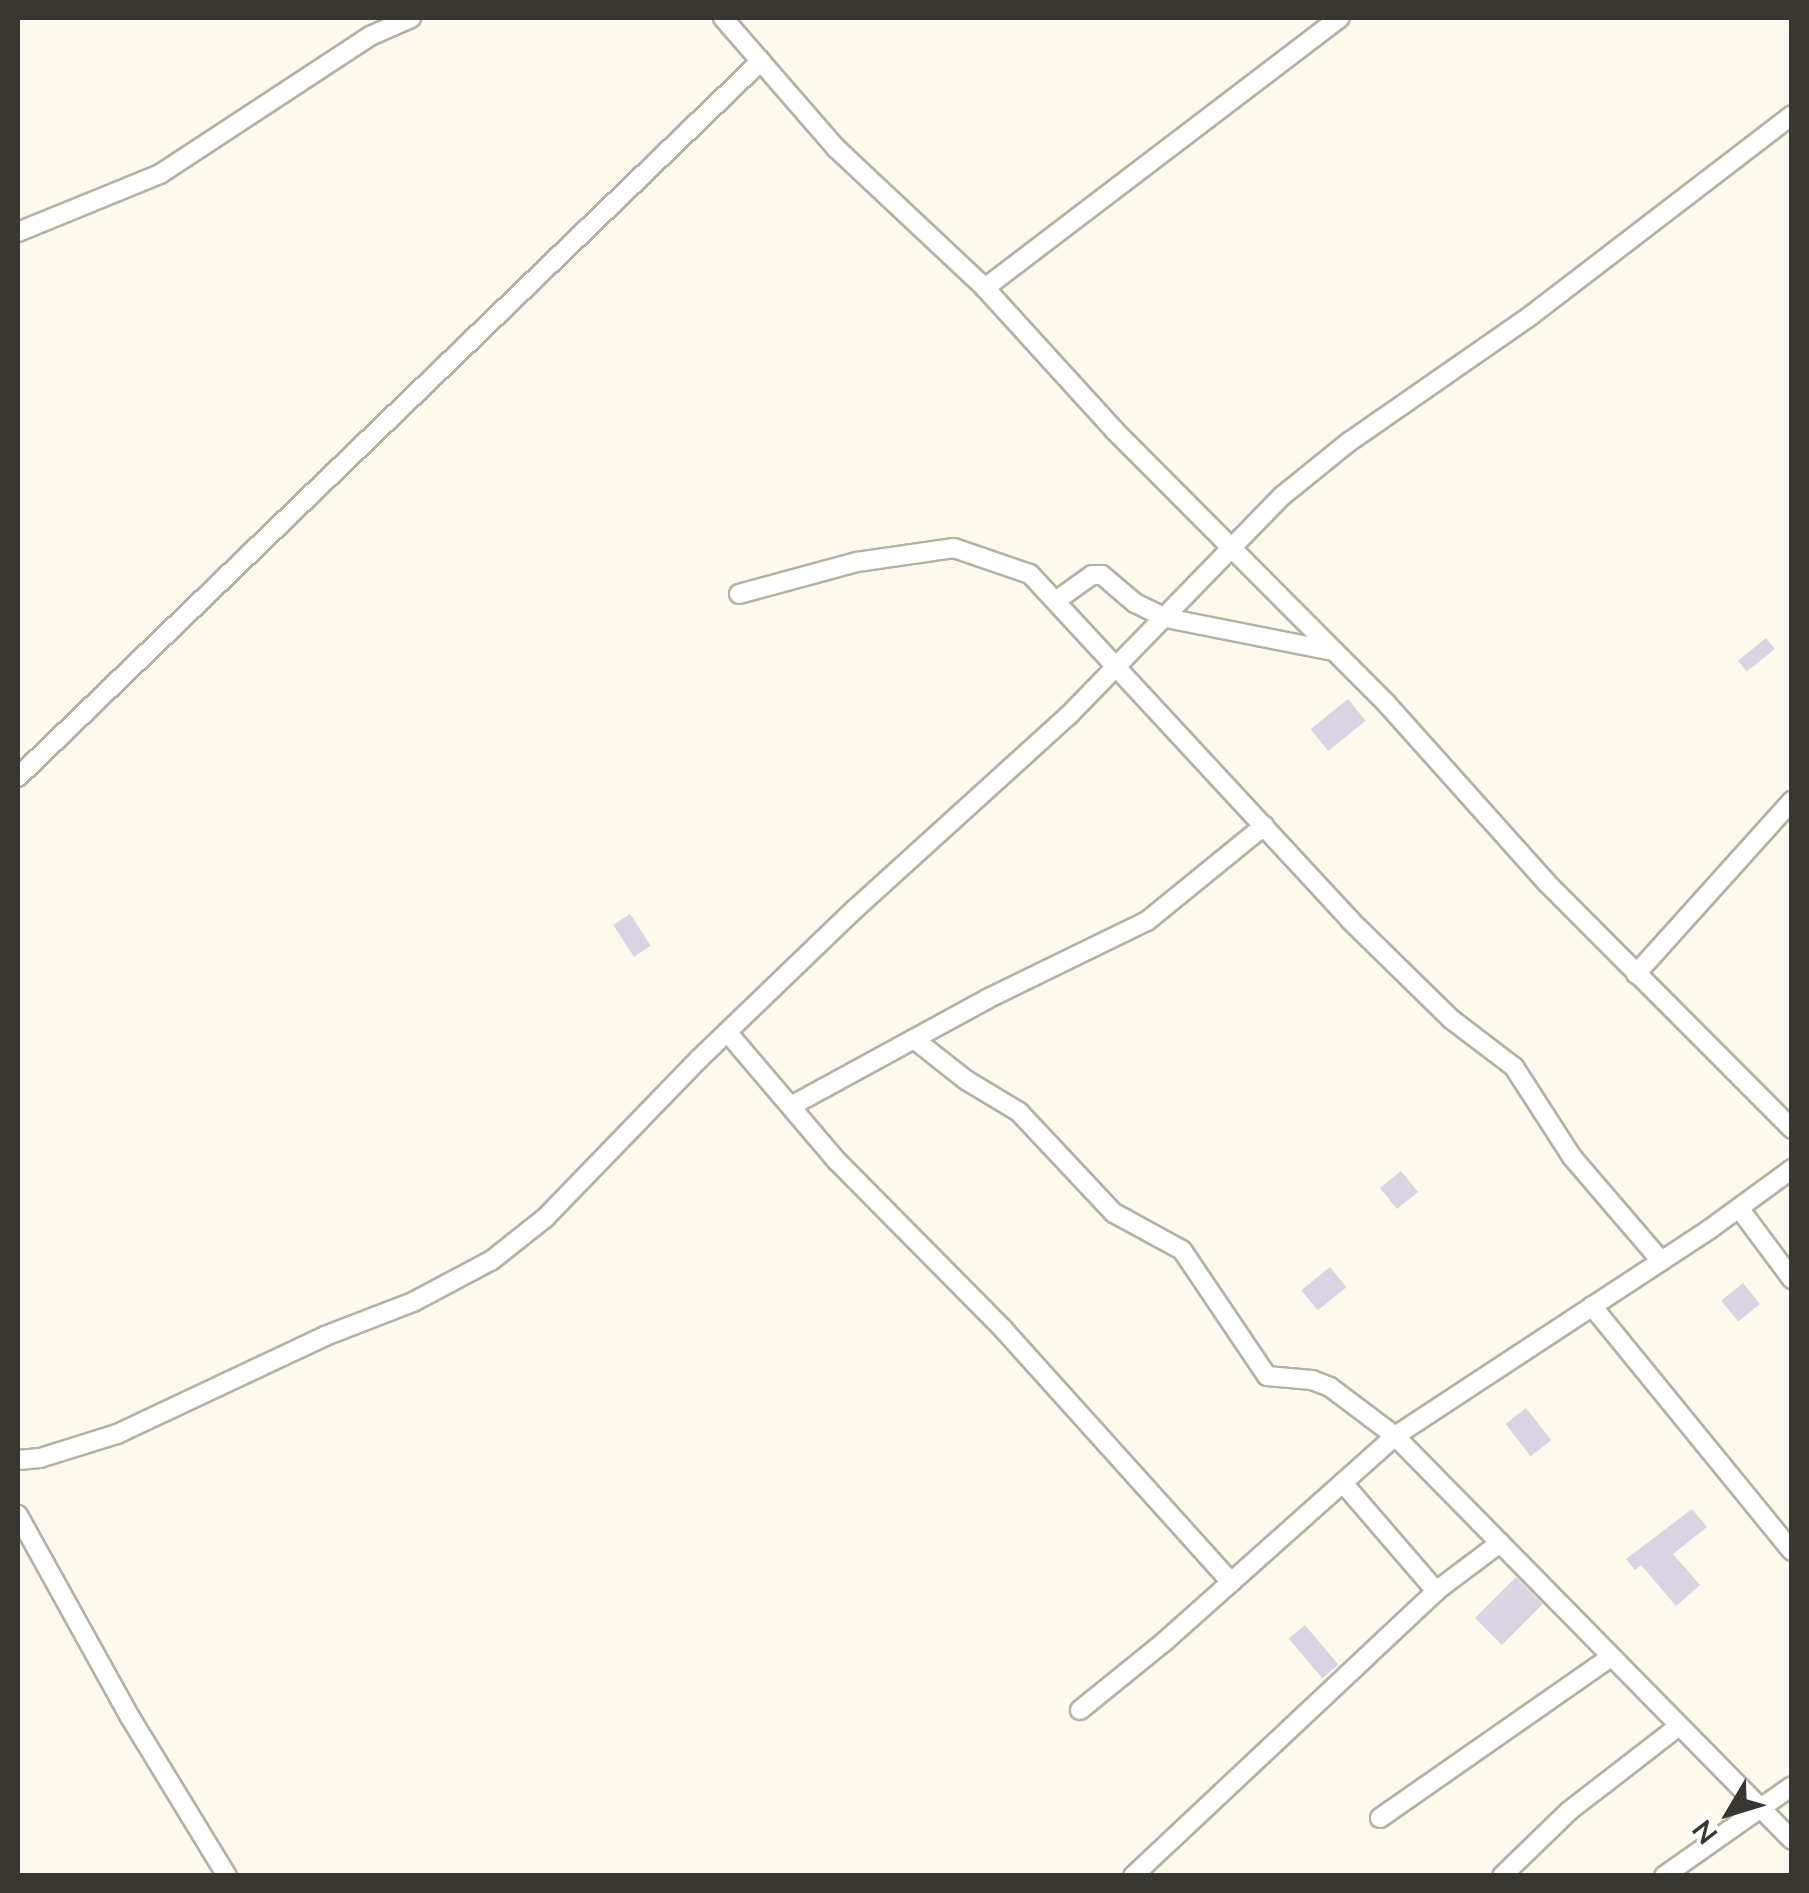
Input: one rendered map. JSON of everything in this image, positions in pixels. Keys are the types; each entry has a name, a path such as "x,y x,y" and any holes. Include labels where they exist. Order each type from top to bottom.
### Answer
{"street":[{"path":"18,232 160,174 370,36 412,18"},
{"path":"723,18 836,148 986,288 1114,431 1334,651 1636,974 1792,1129"},
{"path":"986,288 1340,18"},
{"path":"18,777 761,62"},
{"path":"18,1460 40,1458 117,1434 324,1336 412,1302 492,1260 545,1218 855,909 1117,668 1282,496 1349,442 1529,317 1792,116"},
{"path":"740,594 857,562 954,548 1030,574 1264,826 1452,1020 1514,1067 1572,1156 1661,1261"},
{"path":"1057,600 1092,576 1102,575 1135,603 1166,618 1334,651"},
{"path":"1636,974 1792,801"},
{"path":"791,1106 1147,921 1264,826"},
{"path":"728,1033 838,1162 1004,1329 1232,1582"},
{"path":"914,1039 1019,1112 1114,1214 1182,1250 1266,1376 1312,1380 1330,1387 1395,1436 1792,1840"},
{"path":"1080,1710 1232,1582 1395,1436 1661,1261 1792,1169"},
{"path":"1738,1208 1792,1279"},
{"path":"1592,1306 1792,1551"},
{"path":"1344,1482 1436,1591"},
{"path":"18,1515 130,1717 227,1876"},
{"path":"1133,1876 1436,1591 1500,1542"},
{"path":"1380,1818 1610,1658"},
{"path":"1502,1876 1569,1811 1678,1726"},
{"path":"1664,1876 1792,1786"}],"building":[{"path":"1766,638 1775,649 1747,672 1738,661"},
{"path":"1348,699 1366,721 1328,751 1311,729"},
{"path":"630,914 651,946 634,957 613,925"},
{"path":"1401,1171 1418,1192 1397,1209 1380,1188"},
{"path":"1330,1267 1346,1287 1318,1310 1301,1290"},
{"path":"1743,1283 1760,1304 1738,1322 1721,1301"},
{"path":"1526,1408 1551,1440 1531,1456 1506,1424"},
{"path":"1692,1509 1707,1527 1673,1554 1700,1585 1676,1606 1641,1565 1635,1570 1626,1559"},
{"path":"1516,1577 1543,1604 1502,1645 1475,1618"},
{"path":"1305,1625 1338,1665 1322,1678 1289,1638"}]}
